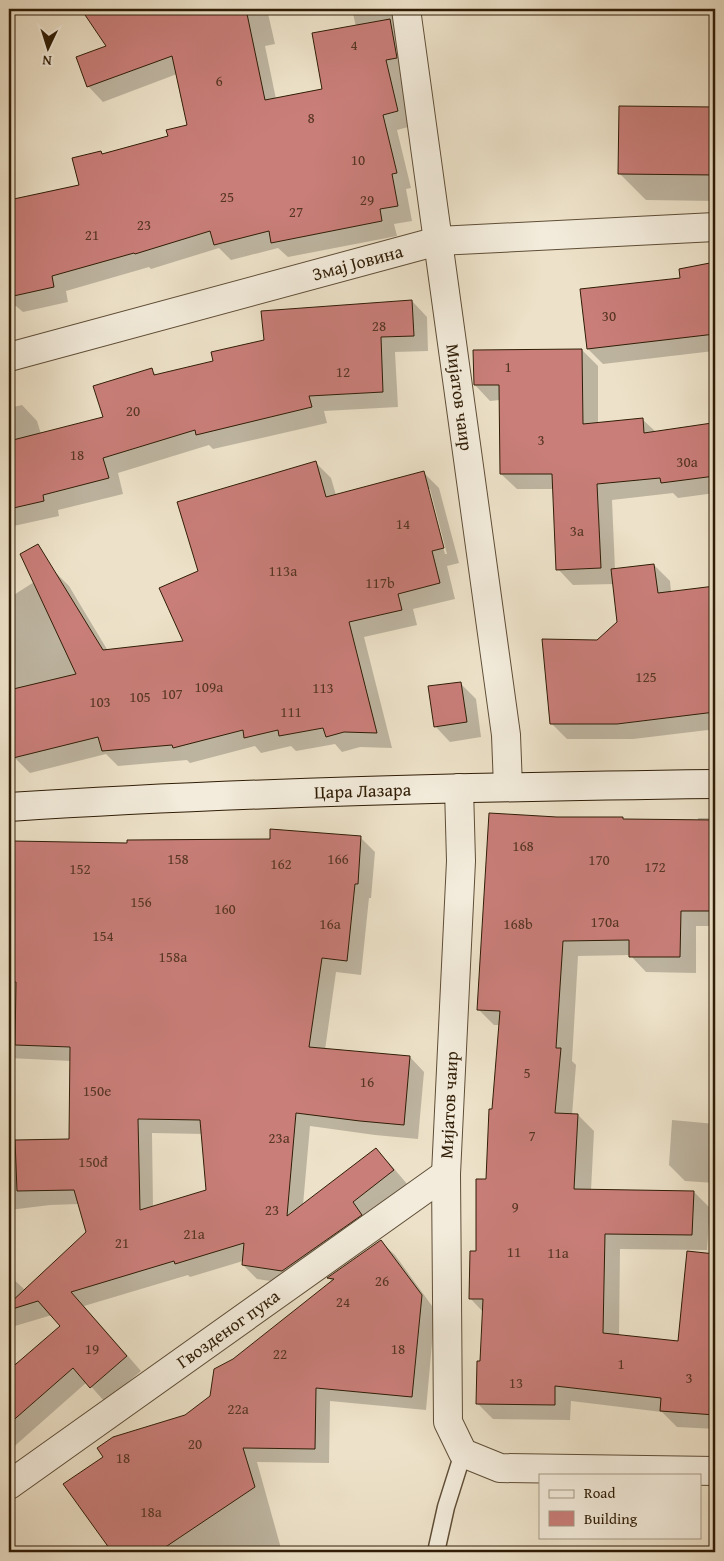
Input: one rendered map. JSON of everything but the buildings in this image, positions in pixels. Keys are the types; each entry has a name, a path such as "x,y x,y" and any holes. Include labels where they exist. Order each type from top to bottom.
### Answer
{"street":[{"name":"Мијатов чаир","path":"406,9 504,725 508,786"},
{"name":"Змај Јовина","path":"9,357 438,241 715,227"},
{"name":"Цара Лазара","path":"9,807 139,798 508,786 715,784"},
{"name":"Мијатов чаир","path":"459,788 461,861 446,1174 448,1422 463,1453"},
{"name":"Гвозденог пука","path":"9,1485 446,1174"},
{"path":"463,1453 500,1468 715,1471"}],"lane":[{"path":"436,1552 446,1507 463,1453"}]}
